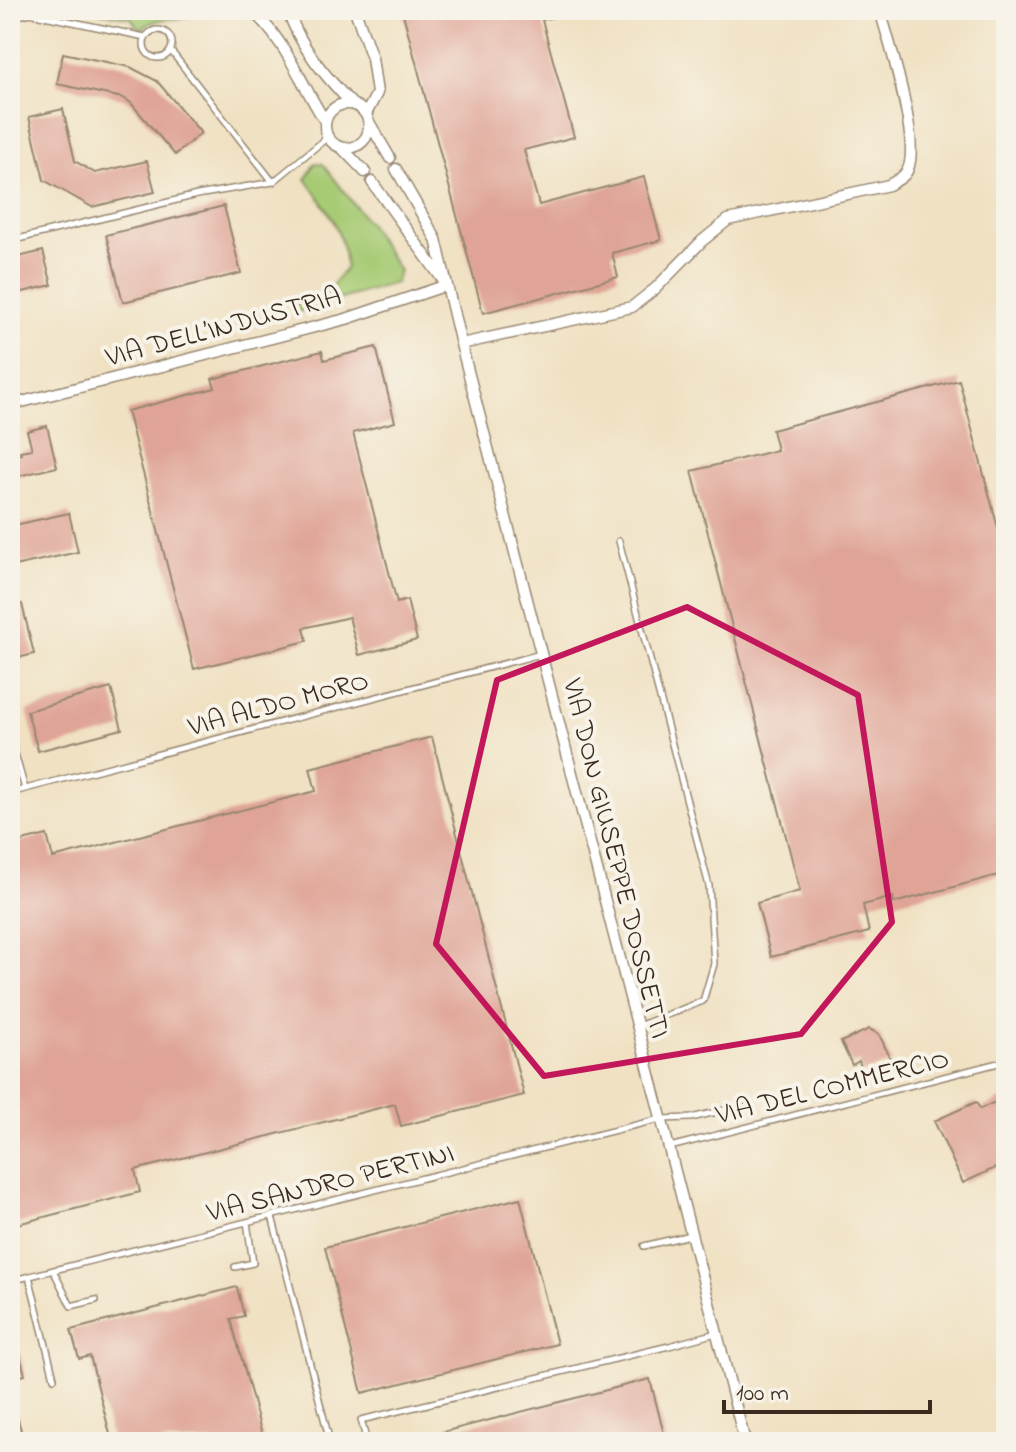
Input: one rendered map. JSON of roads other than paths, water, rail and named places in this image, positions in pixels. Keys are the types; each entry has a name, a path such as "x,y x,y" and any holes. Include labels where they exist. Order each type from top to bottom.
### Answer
{"street":[{"path":"250,10 279,42 325,121"},
{"path":"288,10 294,29 329,79 352,104 362,110 390,158"},
{"path":"352,104 338,105 325,121 328,137 341,147 349,148 366,137 367,118 377,93 372,58 355,10"},
{"path":"461,344 632,307 728,220 889,185 906,174 911,160 911,143 900,77 880,10"},
{"path":"341,147 365,172"},
{"name":"VIA DON GIUSEPPE DOSSETTI","path":"396,169 436,239 745,1442"},
{"name":"VIA DON GIUSEPPE DOSSETTI","path":"372,182 447,285"},
{"name":"VIA DELL’INDUSTRIA","path":"10,405 346,319 447,285"}],"lane":[{"path":"10,18 30,13 145,37"},
{"path":"171,51 162,58 151,57 145,51 145,37 153,31 164,31 172,41 171,51 273,182"},
{"path":"10,241 197,195 273,182 328,137"},
{"path":"619,541 709,886 714,964 703,1001 637,1027"},
{"name":"VIA ALDO MORO","path":"10,793 541,654"},
{"path":"10,736 25,789"},
{"name":"VIA DEL COMMERCIO","path":"668,1148 1006,1061"},
{"name":"VIA SANDRO PERTINI","path":"10,1281 660,1119 691,1118 742,1106"},
{"path":"272,1216 330,1442"},
{"path":"235,1267 253,1263 247,1222"},
{"path":"644,1246 691,1235"},
{"path":"53,1270 71,1306 96,1300"},
{"path":"29,1276 54,1378"},
{"path":"367,1442 361,1420 717,1333"}]}
